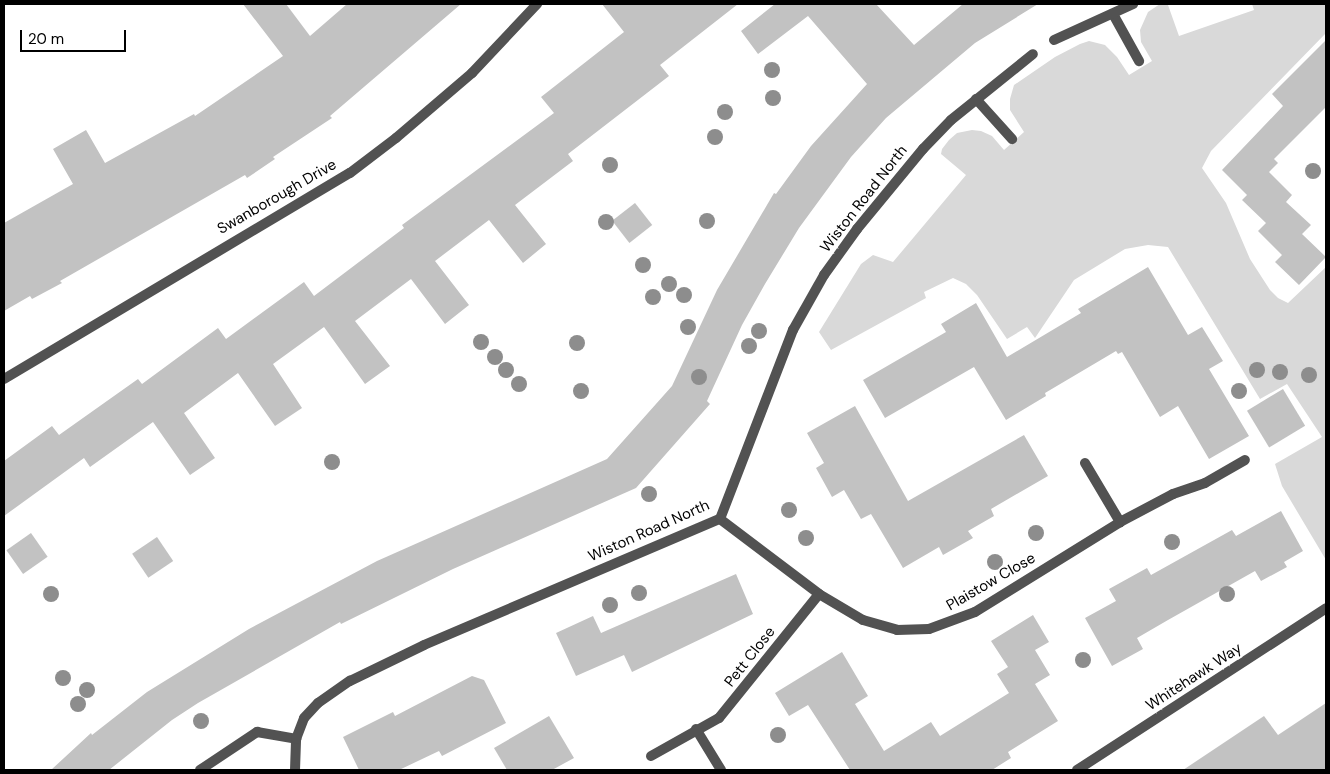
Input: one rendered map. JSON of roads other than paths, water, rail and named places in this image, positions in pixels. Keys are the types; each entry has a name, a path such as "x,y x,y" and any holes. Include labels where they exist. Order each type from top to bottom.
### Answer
{"street":[{"name":"Swanborough Drive","path":"4,379 350,173 396,138 472,72 537,4"},
{"path":"1054,40 1133,4"},
{"path":"1113,14 1139,61"},
{"name":"Wiston Road North","path":"295,770 296,738 304,718 318,703 358,677 424,645 720,519 793,330 824,275 857,229 923,149 976,99 1033,54"},
{"path":"976,99 1012,140"},
{"name":"Plaistow Close","path":"720,519 819,594 864,620 880,626 914,631 929,630 975,612 1120,522 1173,494 1205,483 1245,460"},
{"path":"1085,463 1120,522"},
{"name":"Pett Close","path":"651,756 719,718 819,594"},
{"name":"Whitehawk Way","path":"1077,770 1326,608"},
{"path":"696,730 721,770"},
{"path":"200,770 257,732 296,738"}]}
